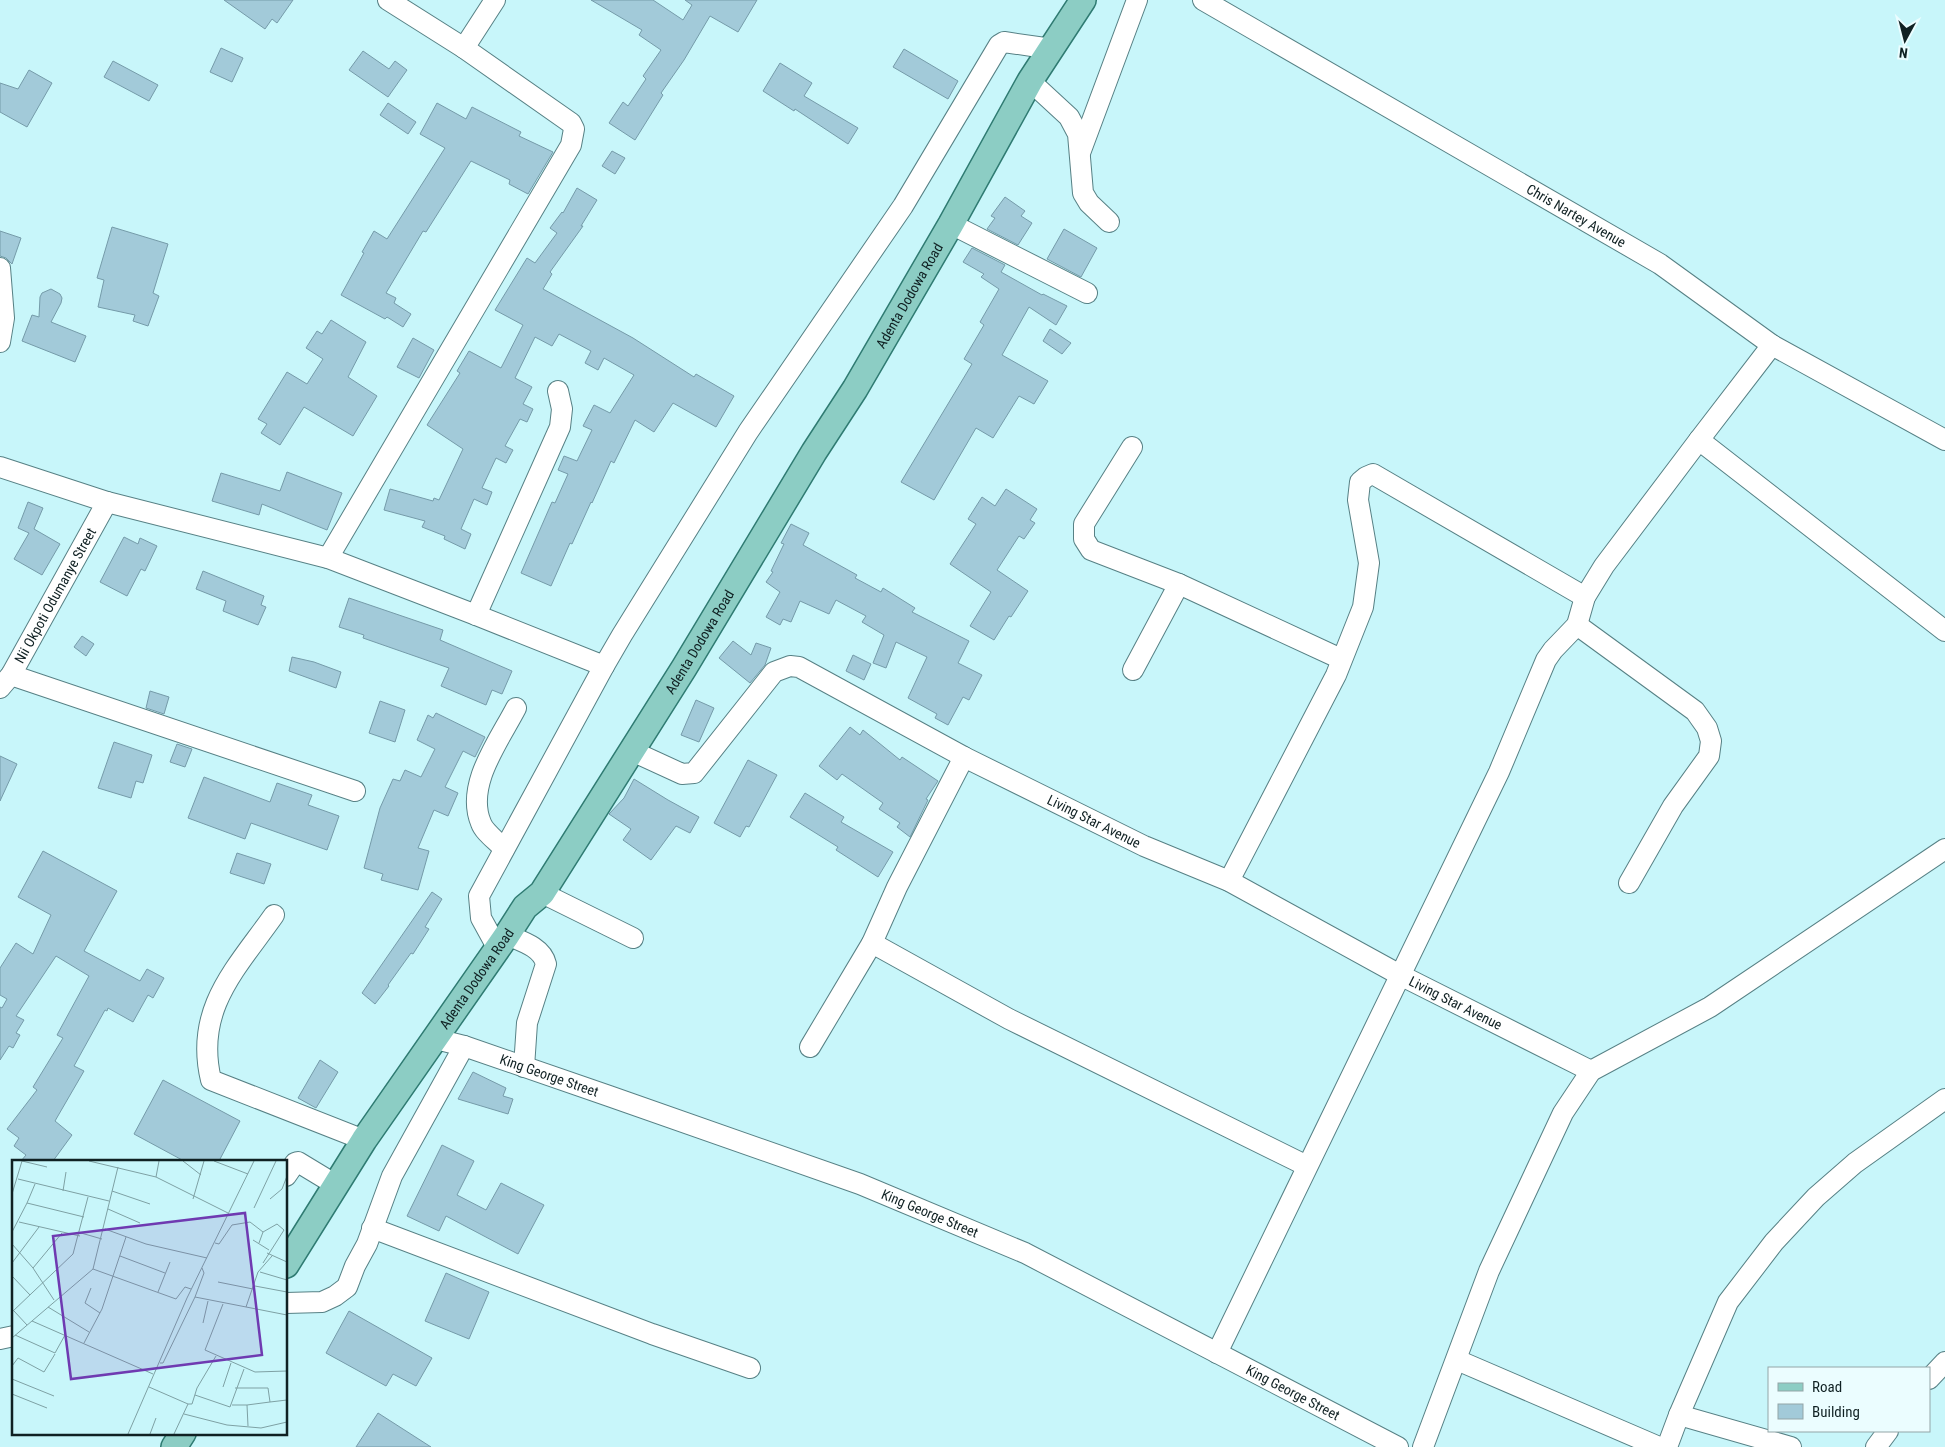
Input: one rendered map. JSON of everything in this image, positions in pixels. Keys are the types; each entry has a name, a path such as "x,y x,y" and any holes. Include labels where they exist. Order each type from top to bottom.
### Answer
{"main road":[{"name":"Adenta Dodowa Road","path":"288,1262 364,1140 436,1039 525,908 542,893 632,751 814,452 855,389 951,224 1030,81 1083,0"},
{"path":"174,1447 182,1434"}],"street":[{"path":"328,558 571,145 574,129 571,123 464,48 388,0"},
{"path":"464,48 495,0"},
{"path":"1079,154 1137,0"},
{"name":"Chris Nartey Avenue","path":"1203,0 1660,264 1772,345 1945,440"},
{"path":"524,1067 527,1023 546,964 544,956 531,946 503,942 481,918 479,896 604,666 748,432 903,206 999,45 1004,42 1052,49"},
{"path":"1030,81 1068,117 1078,134 1083,193 1089,203 1109,222"},
{"path":"951,224 1086,293"},
{"path":"0,268 4,318 0,342"},
{"path":"1217,1353 1499,772 1546,660 1552,650 1577,625 1585,597 1604,566 1772,345"},
{"path":"476,614 560,428 562,409 558,391"},
{"path":"1698,440 1945,631"},
{"path":"1132,447 1084,524 1084,539 1091,550 1179,584 1341,659"},
{"path":"0,467 107,502 328,558 476,614 604,666"},
{"path":"1229,881 1336,675 1363,607 1369,563 1358,500 1360,482 1373,474 1585,597"},
{"name":"Nii Okpoti Odumanye Street","path":"6,681 107,502"},
{"path":"1133,670 1179,584"},
{"path":"1577,625 1695,711 1706,728 1711,741 1709,756 1673,806 1629,883"},
{"name":"Living Star Avenue","path":"632,751 682,774 694,773 774,672 790,666 799,667 964,757 1144,846 1229,881 1400,975 1591,1071"},
{"path":"6,681 355,791"},
{"path":"504,849 481,824 477,803 479,778 516,708"},
{"path":"810,1047 872,943 896,887 964,757"},
{"path":"1423,1447 1489,1271 1564,1113 1591,1071 1710,1007 1945,849"},
{"path":"542,893 633,938"},
{"path":"274,915 219,992 210,1014 206,1063 211,1080 364,1140"},
{"path":"872,943 1009,1019 1307,1166"},
{"name":"King George Street","path":"436,1039 464,1046 869,1188 1025,1253 1398,1447"},
{"path":"288,1302 322,1302 336,1296 347,1287 355,1266 367,1244 392,1176 464,1046"},
{"path":"1667,1447 1678,1415 1728,1302 1774,1242 1816,1197 1855,1163 1945,1099"},
{"path":"288,1173 295,1163 298,1162 336,1184"},
{"path":"372,1228 652,1334 750,1368"},
{"path":"1457,1360 1659,1447"},
{"path":"1930,1378 1945,1362"},
{"path":"1678,1415 1791,1447"},
{"path":"1876,1447 1887,1432"}],"building":[{"path":"224,0 293,0 277,23 272,19 265,29"},
{"path":"591,0 653,0 683,20 692,5 685,0 757,0 738,32 710,16 684,60 661,93 663,95 635,140 609,123 623,102 628,106 646,79 643,76 661,50 639,35 642,30"},
{"path":"221,48 243,58 232,82 210,72"},
{"path":"904,49 958,81 948,99 893,67"},
{"path":"363,51 389,69 395,61 407,70 388,97 349,70"},
{"path":"113,61 158,85 149,101 104,77"},
{"path":"780,63 812,83 804,96 858,128 848,144 795,109 794,111 763,91"},
{"path":"29,70 52,83 27,127 0,112 0,83 18,89"},
{"path":"388,103 416,122 408,134 380,115"},
{"path":"437,103 466,119 472,107 521,132 519,136 553,152 528,194 509,184 510,180 471,161 426,232 423,231 386,293 396,298 394,303 411,314 403,327 387,317 385,319 341,295 374,231 387,239 445,148 420,134"},
{"path":"612,151 625,158 615,174 602,166"},
{"path":"577,188 597,200 581,226 583,226 550,272 552,274 543,289 633,338 694,377 696,374 734,396 716,427 673,403 654,432 635,420 614,463 611,461 551,586 521,573 552,502 555,503 568,474 558,470 564,456 577,461 592,430 583,426 594,405 610,413 634,375 604,358 598,370 585,363 591,351 559,334 552,346 535,337 515,378 532,387 523,404 533,409 527,422 520,419 505,446 513,450 506,463 496,458 482,488 492,492 487,505 474,499 461,529 471,534 465,549 444,539 445,536 422,527 425,521 384,510 390,489 433,501 434,498 439,500 463,449 427,425 460,373 457,371 469,351 501,368 523,325 495,310 527,258 535,263 557,233 550,228 563,213"},
{"path":"1005,197 1025,211 1021,216 1032,223 1018,245 987,229 995,218 991,216"},
{"path":"112,227 168,244 153,293 159,296 148,326 133,321 135,315 98,307 104,280 97,278"},
{"path":"1064,229 1097,248 1081,277 1047,259"},
{"path":"0,231 21,238 12,264 6,258 0,256"},
{"path":"972,248 1005,265 1001,272 1042,295 1067,306 1056,325 1029,307 1002,355 1048,381 1034,404 1019,396 993,438 976,428 934,500 901,482 972,364 964,359 984,325 980,322 999,289 981,277 984,274 963,262"},
{"path":"51,289 60,294 62,298 51,322 86,336 75,362 22,341 32,315 39,317 42,293"},
{"path":"331,320 366,342 348,377 377,396 353,436 304,407 280,445 261,433 267,424 258,419 287,372 307,384 323,359 306,348 317,331 322,334"},
{"path":"1050,329 1071,343 1062,354 1043,341"},
{"path":"413,338 434,350 419,378 397,367"},
{"path":"287,472 342,493 327,530 262,504 259,515 212,501 221,473 280,491"},
{"path":"1006,489 1037,509 1030,520 1035,523 1024,539 1019,536 997,570 1028,591 994,640 970,626 991,592 950,564 976,524 968,519 982,497 995,506"},
{"path":"28,502 43,508 34,529 60,544 42,575 14,559 29,533 18,528"},
{"path":"791,524 809,533 803,545 857,575 855,578 881,592 883,588 915,608 912,612 969,641 958,663 982,675 969,700 963,697 948,725 935,718 937,714 908,698 927,657 896,642 886,668 873,663 884,635 862,622 866,616 836,600 829,614 800,601 791,622 783,619 780,625 766,617 780,592 766,582 773,572 771,571 784,544 781,543"},
{"path":"124,537 138,544 140,538 157,546 145,571 141,569 127,596 100,582"},
{"path":"203,571 264,596 261,605 266,607 258,625 223,611 226,601 196,589"},
{"path":"349,598 443,630 440,640 512,671 502,694 492,690 486,705 441,686 449,668 363,638 364,635 339,627"},
{"path":"82,636 94,644 86,656 74,647"},
{"path":"733,641 751,655 756,643 771,648 765,665 750,683 719,658"},
{"path":"853,655 871,664 864,680 846,671"},
{"path":"292,657 314,662 341,672 336,688 289,671"},
{"path":"150,691 169,697 164,714 146,708"},
{"path":"696,700 714,708 699,742 681,735"},
{"path":"380,701 405,710 395,742 369,733"},
{"path":"436,713 485,737 475,757 463,751 445,787 458,793 448,816 434,810 418,848 429,851 418,890 381,880 383,874 364,868 380,808 393,779 400,781 405,770 421,777 435,749 417,740 428,715 433,718"},
{"path":"850,727 860,735 863,730 900,760 902,757 938,781 926,799 928,800 910,837 897,827 900,823 879,809 883,803 842,774 837,780 819,766"},
{"path":"114,742 152,755 143,783 136,781 131,798 98,788"},
{"path":"177,744 192,749 185,767 170,762"},
{"path":"0,756 17,764 0,801"},
{"path":"748,760 777,775 749,827 746,826 740,837 714,823"},
{"path":"204,777 270,802 277,783 312,795 308,805 339,816 327,850 251,823 245,839 188,818"},
{"path":"634,779 699,817 690,833 676,826 651,860 623,840 631,829 609,814 624,798"},
{"path":"805,793 844,817 841,822 893,852 878,877 836,850 838,847 790,817"},
{"path":"43,851 117,891 84,951 140,981 147,969 164,978 153,998 148,995 133,1022 108,1008 107,1011 105,1010 74,1066 84,1071 55,1121 72,1135 54,1160 22,1160 26,1155 14,1146 19,1138 7,1129 37,1090 33,1087 63,1038 57,1035 89,976 56,956 16,1016 24,1020 16,1033 20,1035 13,1048 9,1046 0,1060 0,1007 2,1008 7,999 0,995 0,968 16,943 33,954 51,915 18,897"},
{"path":"237,853 271,864 264,884 230,873"},
{"path":"432,892 442,899 425,927 429,929 413,954 411,953 375,1004 362,993"},
{"path":"320,1060 338,1072 316,1108 298,1098"},
{"path":"473,1072 506,1088 503,1096 513,1099 508,1114 458,1099"},
{"path":"163,1080 240,1121 220,1160 182,1160 134,1134"},
{"path":"442,1145 474,1161 457,1195 486,1210 501,1183 544,1205 518,1254 446,1216 439,1231 407,1216"},
{"path":"446,1273 489,1292 469,1339 425,1321"},
{"path":"349,1311 432,1358 416,1386 393,1374 386,1386 326,1353"},
{"path":"378,1413 431,1447 356,1447"}]}
